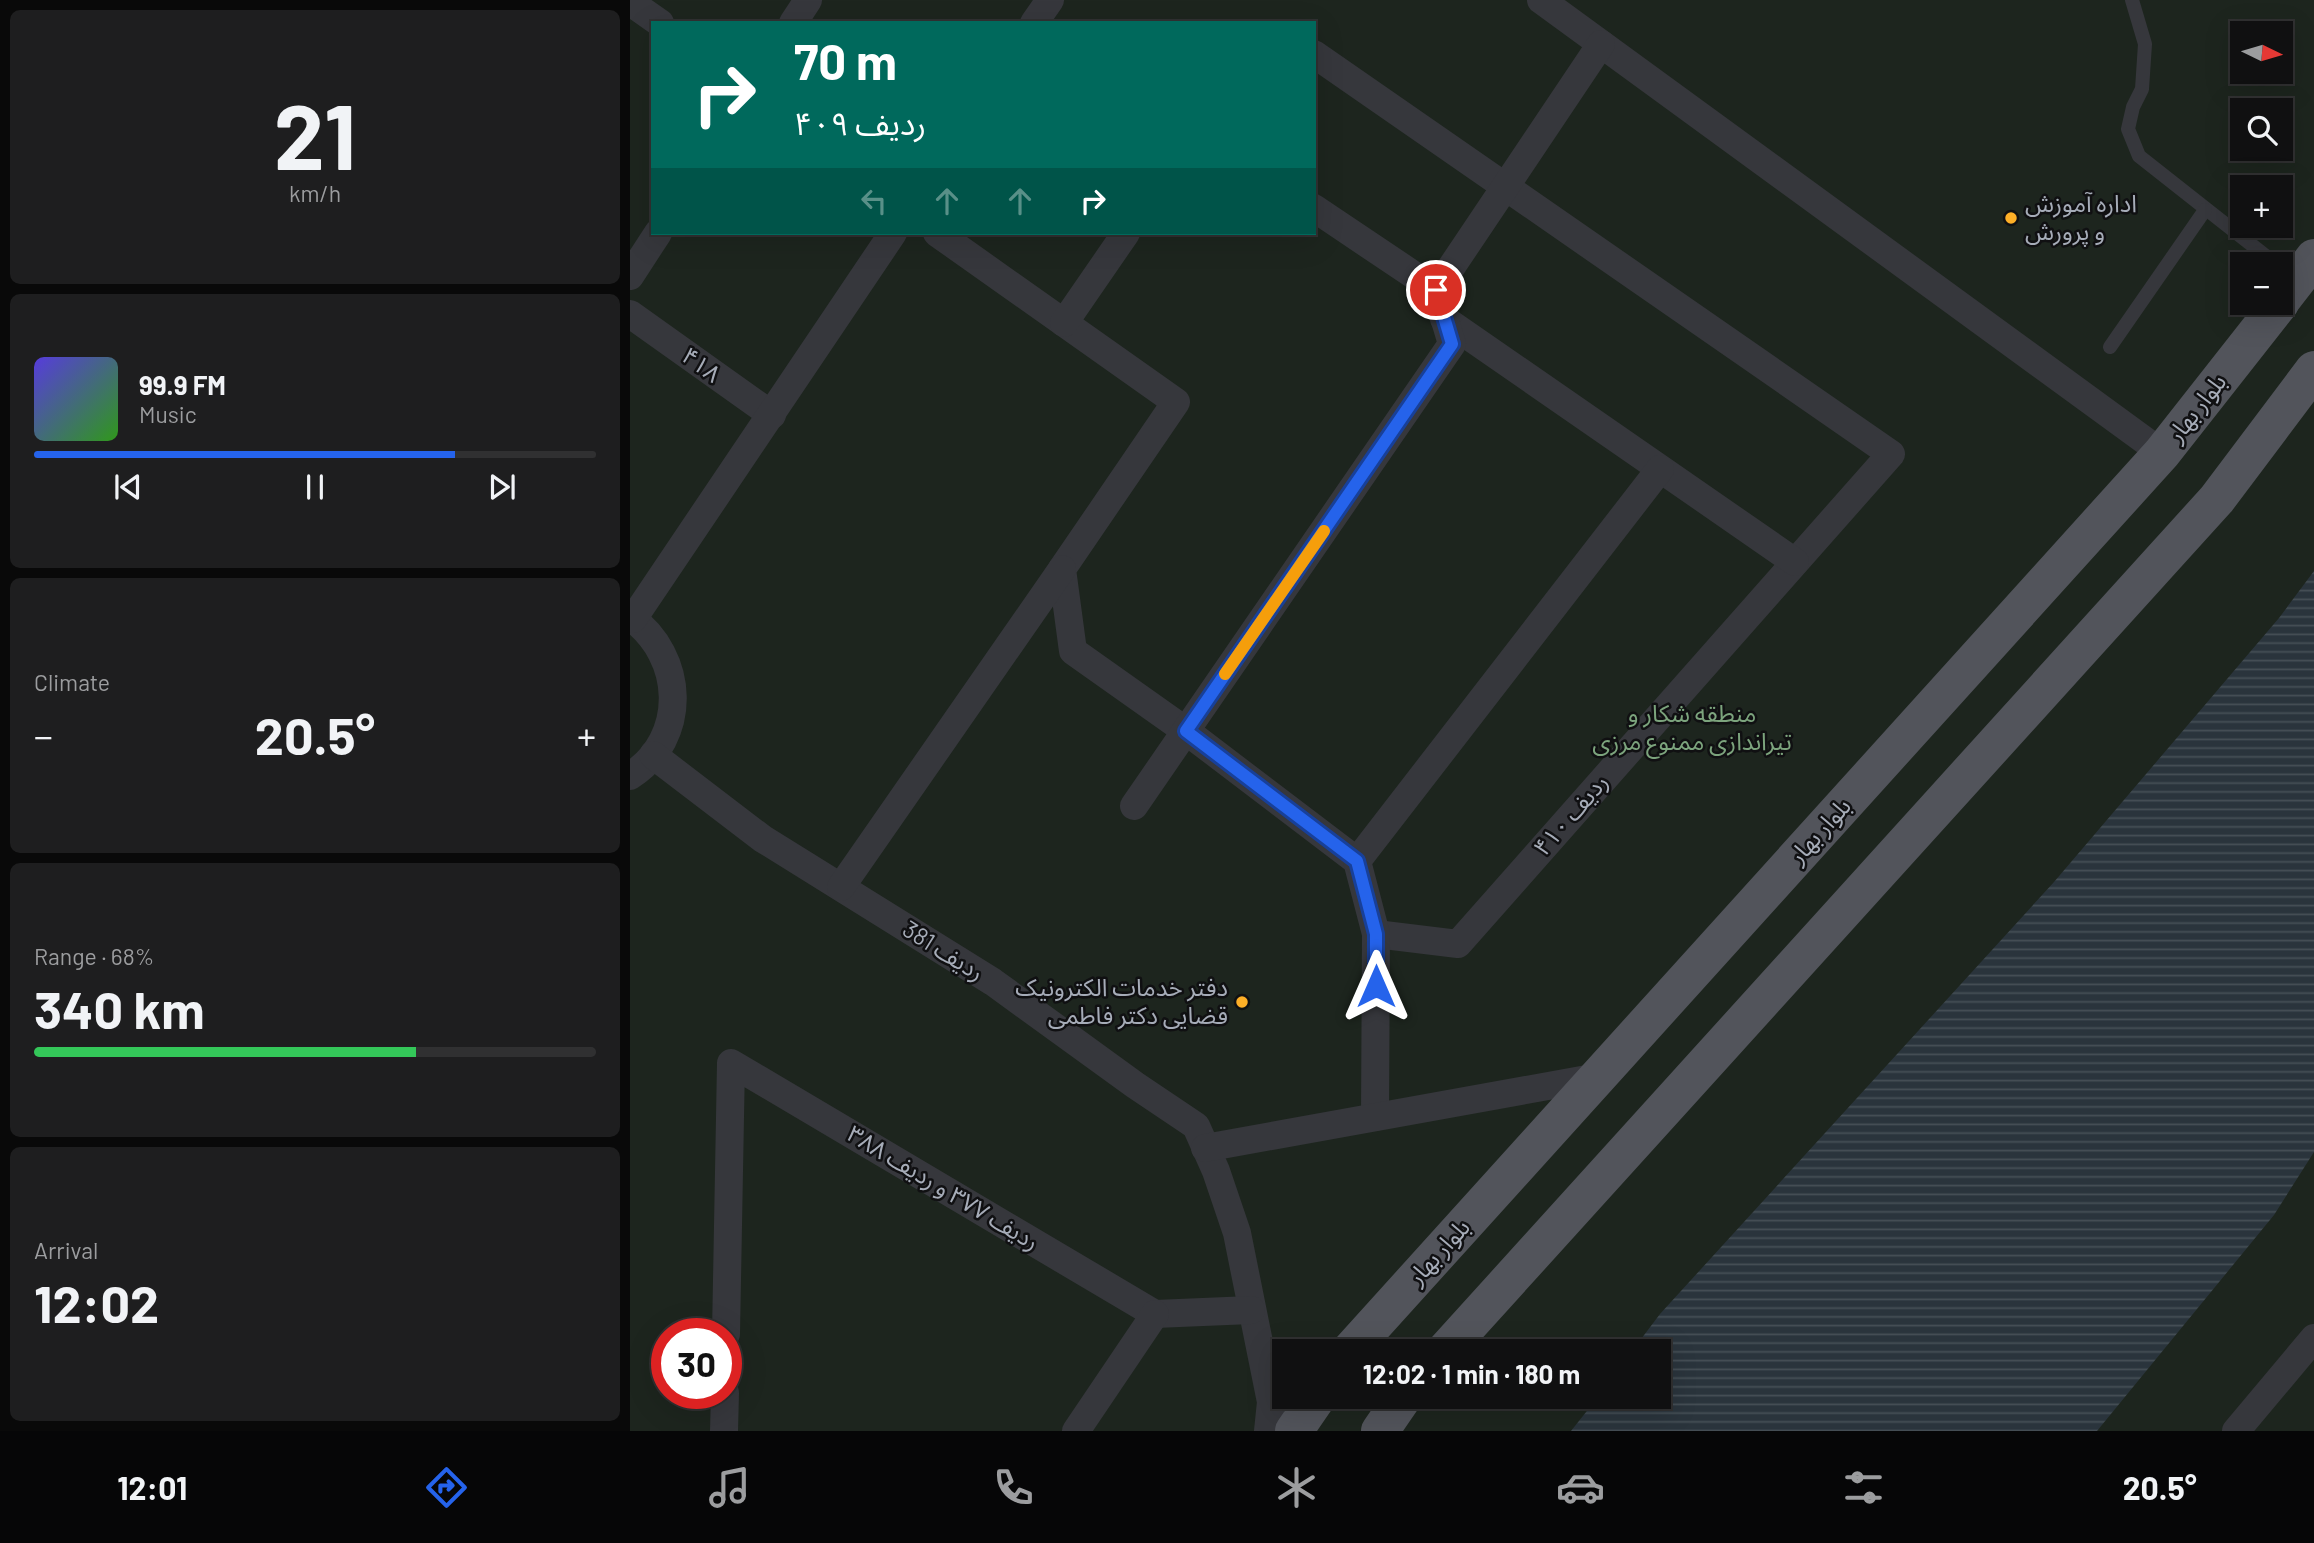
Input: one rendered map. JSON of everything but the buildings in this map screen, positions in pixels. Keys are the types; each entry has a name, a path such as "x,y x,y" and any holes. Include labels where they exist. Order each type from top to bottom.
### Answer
{"main road":[{"name":"بلوار بهار","path":"1360,1339 2162,453 2262,315"},
{"path":"1457,1339 2217,499 2314,370"},
{"path":"1294,1431 1309,1409"},
{"path":"1380,1431 1395,1409"}],"street":[{"path":"794,21 808,0"},
{"path":"1035,21 1050,0"},
{"path":"1541,0 2162,453"},
{"path":"630,2 657,21"},
{"path":"1436,290 1601,44"},
{"path":"1316,55 1891,454 1795,562 1444,319"},
{"path":"1134,806 1452,344 1436,290 1316,209"},
{"path":"630,276 656,235"},
{"path":"630,776 642,768 661,744 672,714 672,683 663,653 645,627 632,618 892,235"},
{"path":"841,887 1176,402 940,235"},
{"path":"1064,323 1125,235"},
{"name":"۴۱۸","path":"630,314 772,415"},
{"path":"1357,861 1660,469"},
{"name":"ردیف ۴۱۰","path":"1376,934 1458,944 1795,562"},
{"path":"1062,569 1073,651 1186,731 1357,861 1376,934 1376,1117"},
{"name":"ردیف 381","path":"653,755 763,839 993,982 1196,1126 1216,1171 1237,1233 1271,1402 1268,1431"},
{"name":"ردیف ۳۷۷ و ردیف ۳۸۸","path":"726,1318 731,1063 1155,1314"},
{"path":"1205,1148 1598,1077"},
{"path":"1076,1431 1155,1314 1251,1310"},
{"path":"2236,1431 2314,1338"},
{"path":"724,1409 724,1431"}],"lane":[{"path":"2132,0 2145,44 2142,89 2133,107 2128,129 2139,156 2256,252"},
{"path":"2110,347 2205,210"}],"green space":[{"name":"منطقه شکار و تیراندازی ممنوع مرزی","path":"630,0 2314,0 2314,1431 630,1431"}],"shaded area":[{"path":"2314,571 2314,1152 2274,1215 2097,1431 1571,1431 1588,1409 1671,1409 1671,1339 1641,1339 1660,1314 2054,882 2279,618"}],"slow traffic":[{"path":"1225,674 1324,531"}],"place":[{"name":"اداره آموزش و پرورش","path":"2011,218"},
{"name":"دفتر خدمات الکترونیک قضایی دکتر فاطمی","path":"1242,1002"}],"route":[{"path":"1376,986 1376,934 1357,861 1186,731 1452,344 1436,290"}]}
